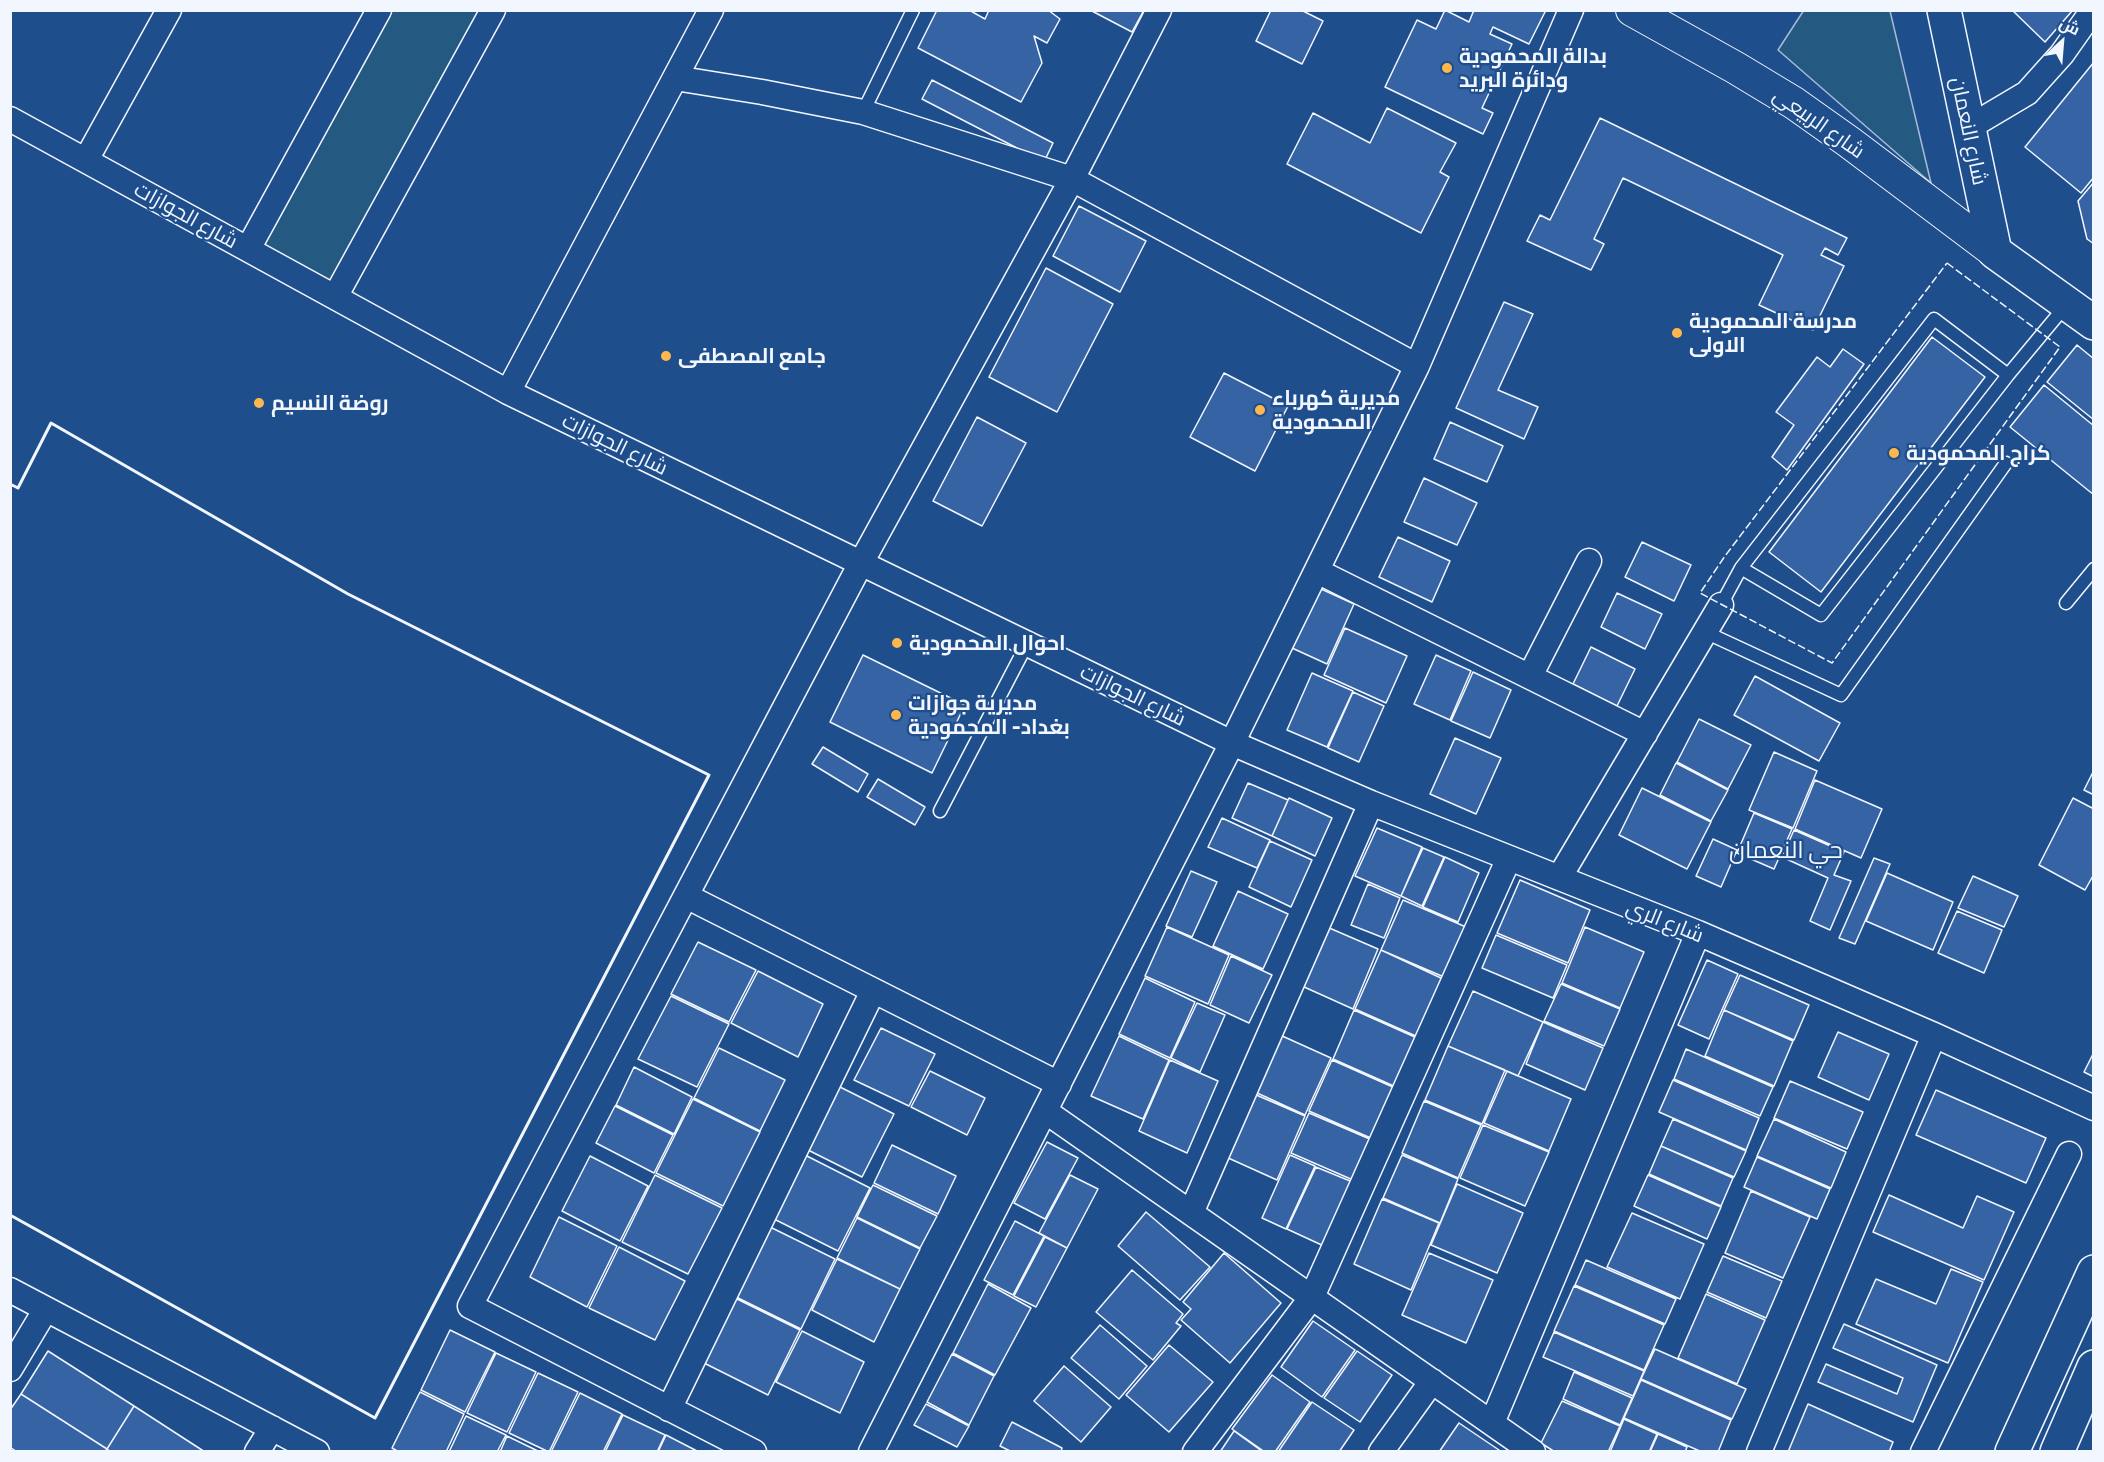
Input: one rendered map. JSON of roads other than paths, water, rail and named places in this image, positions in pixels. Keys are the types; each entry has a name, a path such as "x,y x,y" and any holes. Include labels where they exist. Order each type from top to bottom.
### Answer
{"main road":[{"name":"شارع النعمان","path":"1944,10 1995,252"},
{"path":"1995,252 2094,323"},
{"path":"2012,1452 2094,1272"},
{"path":"2056,1452 2094,1367"}],"street":[{"path":"86,160 169,10"},
{"path":"248,249 379,10"},
{"path":"335,297 493,10"},
{"path":"508,392 711,10"},
{"path":"754,1452 470,1306 861,563 1072,179 1159,10"},
{"path":"871,1452 1233,743 1417,366 1571,10"},
{"name":"شارع الربيعي","path":"1632,10 1794,103 1995,252"},
{"path":"1968,128 2027,93 2062,54 2093,10"},
{"path":"675,78 863,112 1072,179 1417,366"},
{"name":"شارع الجوازات","path":"10,118 508,392 1233,743"},
{"path":"1530,676 1589,561"},
{"path":"1317,571 1645,734"},
{"path":"1559,878 1721,605"},
{"name":"شارع الري","path":"1233,743 1371,803 1698,933 1934,1035 2094,1108"},
{"path":"1191,1213 1371,803"},
{"path":"1194,1452 1312,1297 1509,858"},
{"path":"686,896 1059,1084"},
{"path":"1492,1423 1698,933"},
{"path":"669,1409 873,991"},
{"path":"1759,1452 1934,1035"},
{"path":"1045,1111 1533,1452"},
{"path":"1923,1452 2068,1154"},
{"path":"10,1290 317,1452"},
{"path":"10,1368 46,1309"},
{"path":"1381,1452 1432,1381"},
{"path":"256,1452 272,1428"}],"lane":[{"path":"863,112 913,10"},
{"path":"1741,568 1821,615 2008,375 2068,303"},
{"path":"1721,605 1741,568 1934,319 2008,375"},
{"path":"1705,632 1841,695 2006,463"},
{"path":"2066,603 2094,569"},
{"path":"940,811 1027,644"}],"place":[{"name":"بدالة المحمودية ودائرة البريد","path":"1447,68"},
{"name":"مدرسة المحمودية الاولى","path":"1677,333"},
{"name":"جامع المصطفى","path":"666,356"},
{"name":"روضة النسيم","path":"259,403"},
{"name":"مديرية كهرباء المحمودية","path":"1260,410"},
{"name":"كراج المحمودية","path":"1894,453"},
{"name":"احوال المحمودية","path":"897,643"},
{"name":"مديرية جوازات بغداد- المحمودية","path":"896,715"}],"district":[{"name":"حي النعمان","path":"1786,850"}]}
